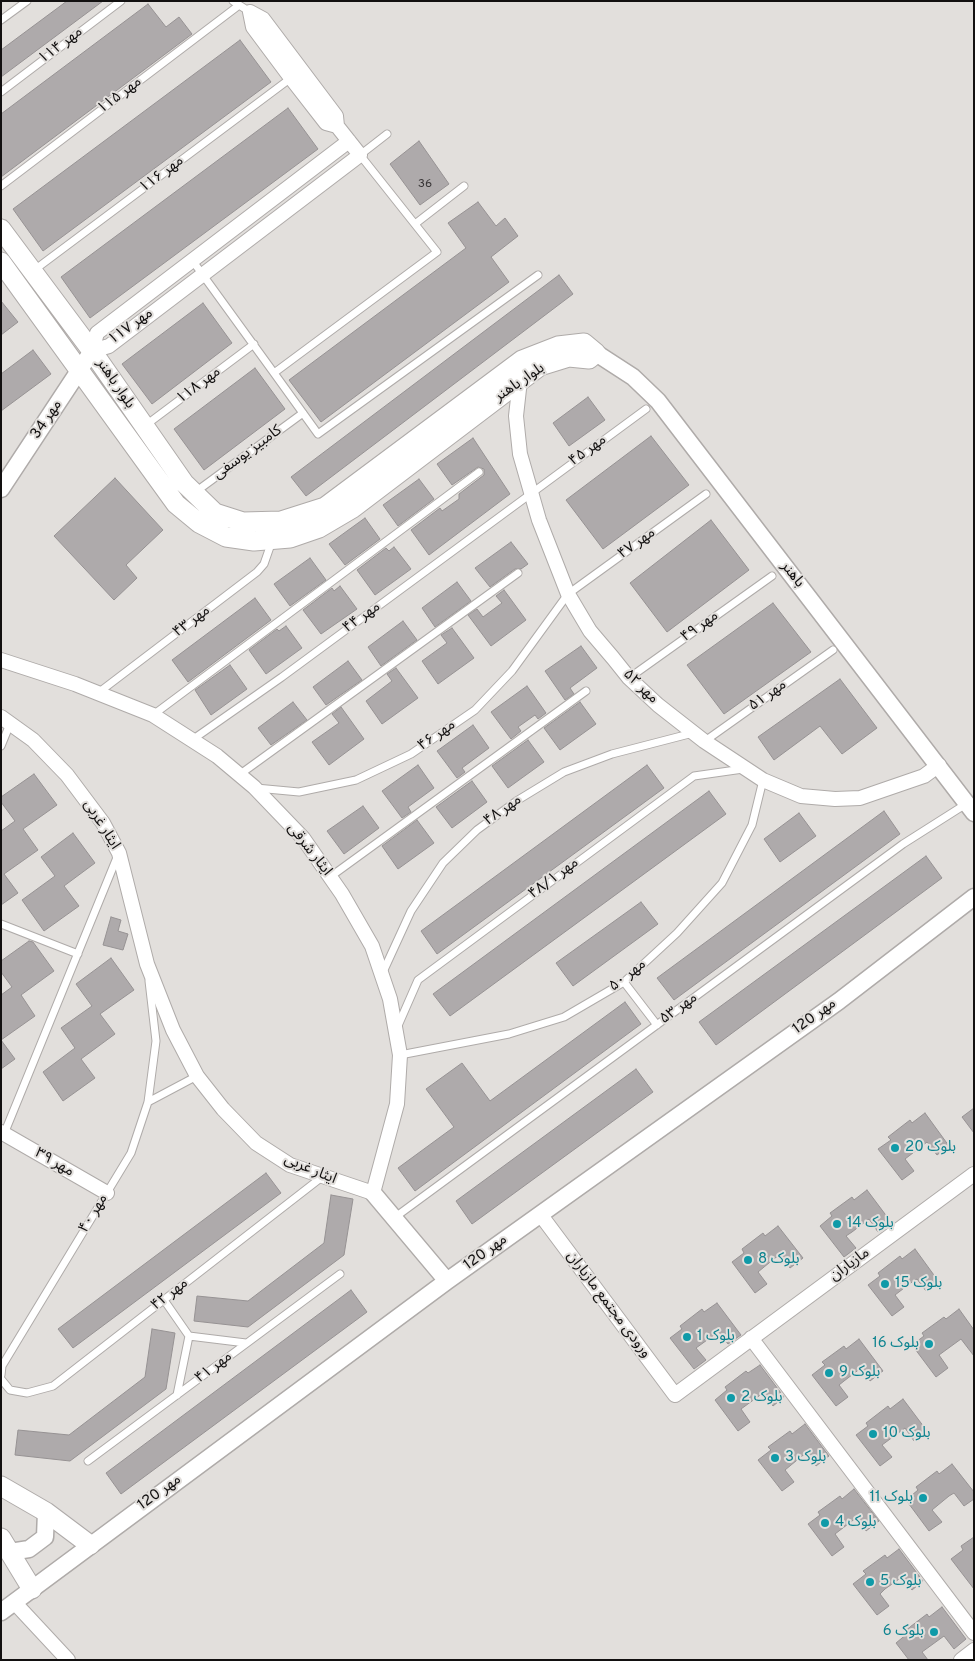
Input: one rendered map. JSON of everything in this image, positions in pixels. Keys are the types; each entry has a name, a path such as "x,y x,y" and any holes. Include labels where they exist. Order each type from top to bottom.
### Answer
{"main road":[{"name":"بلوار باهنر","path":"1,229 92,350 184,483 215,513 243,522 281,521 325,507 522,360 558,346 584,343 596,353 589,358 569,357 540,366 353,508 319,528 290,538 254,541 226,537 199,524 176,504 1,262"},
{"path":"1,1486 46,1512 90,1545"},
{"path":"6,1545 32,1588"}],"street":[{"path":"240,7 253,27 297,74 326,123 337,126 360,155"},
{"name":"مهر ۱۱۷","path":"349,141 97,333 92,350 109,346 360,155"},
{"name":"مهر 34","path":"1,489 92,350"},
{"name":"باهنر","path":"596,353 633,377 658,401 939,765 970,808"},
{"name":"مهر ۵۲","path":"520,380 516,416 520,454 531,494 568,594 590,631 629,678 699,737 763,780 801,796 835,800 860,798 924,776 939,765"},
{"name":"ایثار شرقی","path":"1,660 98,693 153,715 217,756 254,787 303,838 330,877 372,946 390,999 400,1055 397,1104 373,1193"},
{"name":"ایثار غربی","path":"6,720 33,740 67,775 103,823 119,853 147,964 173,1030 197,1076 223,1109 256,1143 290,1165 373,1193"},
{"name":"مهر 120","path":"1,1612 447,1281 830,1006 974,898"},
{"name":"مهر ۳۹","path":"3,1133 107,1193"},
{"name":"مازیاران","path":"675,1395 974,1174"},
{"path":"373,1193 447,1281"},
{"name":"ورودی مجتمع مازیاران","path":"540,1214 675,1395"},
{"path":"750,1338 974,1633"},
{"path":"6,1545 29,1549 45,1537 46,1512"},
{"path":"14,1602 68,1660"},
{"path":"961,1660 974,1650"}],"lane":[{"path":"1,20 18,4 27,1"},
{"name":"مهر ۱۱۴","path":"1,92 121,1"},
{"name":"مهر ۱۱۵","path":"1,186 240,7"},
{"name":"مهر ۱۱۶","path":"32,271 297,74"},
{"name":"مهر ۱۱۷","path":"360,155 387,134"},
{"path":"274,372 437,252 360,155"},
{"path":"415,224 464,186"},
{"path":"192,260 318,434 538,275"},
{"name":"مهر ۱۱۸","path":"144,427 254,344"},
{"name":"مهر ۴۵","path":"531,494 646,409"},
{"name":"کامبیز یوسفی","path":"194,493 303,413"},
{"path":"153,715 479,472"},
{"name":"مهر ۴۴","path":"192,740 282,677 531,494"},
{"name":"مهر ۴۷","path":"568,594 706,494"},
{"name":"مهر ۴۳","path":"98,693 257,572 264,564 272,539"},
{"path":"239,775 518,573"},
{"name":"مهر ۴۹","path":"629,678 772,576"},
{"name":"مهر ۴۶","path":"254,787 299,792 356,780 411,754 475,710 512,671 568,594"},
{"name":"مهر ۵۱","path":"699,737 833,650"},
{"path":"330,877 586,692"},
{"path":"1,746 6,720"},
{"name":"مهر ۴۸","path":"382,975 411,911 443,864 477,830 518,800 564,772 612,754 699,737"},
{"name":"مهر ۴۸/۱","path":"396,1032 418,980 694,776 745,768"},
{"name":"مهر ۵۰","path":"400,1055 508,1034 564,1017 624,982 678,933 722,884 752,825 763,780"},
{"name":"مهر ۵۳","path":"394,1218 904,844 970,808"},
{"path":"3,1133 119,853"},
{"path":"1,924 78,954"},
{"name":"ایثار غربی","path":"147,964 156,1040"},
{"path":"624,982 657,1025"},
{"name":"مهر ۴۰","path":"1,1376 2,1366 131,1152 148,1102 156,1040"},
{"path":"148,1102 197,1076"},
{"name":"مهر ۴۲","path":"1,1380 10,1390 27,1392 53,1386 322,1176"},
{"name":"مهر ۴۱","path":"88,1462 340,1274"},
{"path":"164,1300 189,1336 177,1395"},
{"path":"189,1336 246,1343"}],"building":[{"path":"67,1 103,1 1,77 1,50"},
{"path":"148,4 166,27 179,17 192,34 1,177 1,114"},
{"path":"240,40 271,82 43,251 13,209"},
{"path":"288,108 318,149 90,318 61,277"},
{"path":"419,141 449,184 420,205 390,164"},
{"path":"478,202 496,226 505,218 518,236 491,257 509,282 321,422 289,380 466,248 448,223"},
{"path":"559,275 573,294 306,496 291,477"},
{"path":"1,301 18,322 1,335"},
{"path":"203,303 232,343 152,404 122,364"},
{"path":"33,350 51,374 1,411 1,374"},
{"path":"255,368 285,409 204,470 174,429"},
{"path":"588,397 605,420 569,446 553,423"},
{"path":"651,436 689,485 603,549 566,500"},
{"path":"473,438 510,494 429,555 411,530 440,508 442,511 459,499 459,494 484,475 484,469 478,467 452,485 437,464"},
{"path":"115,478 163,530 126,565 137,578 114,600 54,536"},
{"path":"419,479 434,499 398,526 383,505"},
{"path":"365,518 380,539 345,565 329,544"},
{"path":"711,520 749,570 667,632 630,583"},
{"path":"511,542 528,564 521,569 515,569 490,587 475,568"},
{"path":"394,547 411,569 375,595 357,570 386,548 389,551"},
{"path":"310,558 326,580 290,606 274,584"},
{"path":"457,582 471,601 435,627 422,608"},
{"path":"340,586 357,609 321,634 303,610 332,588 334,591"},
{"path":"504,590 526,620 491,646 468,615 477,609 483,617 502,603 496,596"},
{"path":"255,598 271,620 188,682 172,660"},
{"path":"773,603 811,652 724,714 687,665"},
{"path":"403,621 417,640 381,666 368,647"},
{"path":"286,626 302,648 266,674 249,650 277,629 279,631"},
{"path":"452,628 474,658 438,684 422,661 447,643 441,635"},
{"path":"581,646 597,668 570,688 574,694 565,700 545,671"},
{"path":"348,661 362,680 326,705 313,687"},
{"path":"230,665 247,689 211,715 195,690"},
{"path":"396,668 418,698 382,724 366,701 392,681 387,674"},
{"path":"840,679 877,728 842,754 820,726 774,760 758,737"},
{"path":"527,686 546,713 538,719 535,715 518,727 521,731 511,739 491,712"},
{"path":"293,702 307,720 271,745 258,728"},
{"path":"580,702 596,724 560,750 544,728"},
{"path":"341,707 364,739 329,765 312,742 339,723 332,714"},
{"path":"473,725 489,748 462,768 465,772 457,778 437,751"},
{"path":"528,740 544,762 508,788 492,766"},
{"path":"418,765 434,788 408,807 411,812 402,818 382,791"},
{"path":"647,765 664,788 437,954 421,931"},
{"path":"34,774 57,805 23,829 38,850 4,874 18,893 1,905 1,831 15,821 1,802 1,797"},
{"path":"472,781 487,802 452,828 436,807"},
{"path":"709,791 726,814 450,1016 433,994"},
{"path":"363,806 379,828 344,854 327,831"},
{"path":"884,811 900,834 674,1000 657,978"},
{"path":"799,813 816,836 780,862 764,839"},
{"path":"417,820 434,843 398,869 382,846"},
{"path":"73,833 95,863 64,886 79,906 44,931 22,900 55,876 41,857"},
{"path":"926,856 942,878 716,1045 699,1022"},
{"path":"641,902 658,924 573,986 556,963"},
{"path":"111,917 121,920 118,931 128,934 123,950 103,945"},
{"path":"29,941 33,942 54,971 21,995 35,1016 1,1040 1,995 12,987 1,972 1,961"},
{"path":"111,958 134,990 100,1014 115,1034 81,1059 95,1078 63,1101 43,1072 75,1048 61,1028 92,1006 76,984"},
{"path":"625,1002 641,1024 415,1191 398,1168 454,1127 426,1089 462,1063 490,1101"},
{"path":"1,1040 15,1059 1,1069"},
{"path":"636,1069 653,1092 472,1224 456,1201"},
{"path":"974,1108 974,1133 962,1117"},
{"name":"بلوک 20","path":"925,1113 949,1146 937,1155 927,1142 905,1159 914,1171 902,1180 878,1149 891,1140 888,1137 910,1120 912,1123"},
{"path":"266,1173 281,1193 73,1348 58,1329"},
{"name":"بلوک 14","path":"867,1190 891,1222 878,1232 869,1219 846,1236 856,1248 844,1257 820,1226 832,1216 830,1213 852,1197 854,1200"},
{"path":"331,1195 353,1199 344,1255 248,1327 194,1321 197,1296 248,1301 324,1243"},
{"name":"بلوک 8","path":"778,1226 803,1258 790,1268 780,1255 775,1258 758,1272 767,1284 755,1293 732,1262 744,1253 742,1249 763,1233 765,1236"},
{"name":"بلوک 15","path":"915,1249 939,1282 926,1291 917,1279 912,1282 895,1295 904,1307 892,1316 868,1285 880,1276 878,1273 900,1256 902,1259"},
{"path":"351,1290 367,1312 121,1494 106,1473"},
{"name":"بلوک 1","path":"717,1303 741,1335 728,1344 719,1332 696,1348 706,1360 694,1369 670,1338 682,1329 680,1326 702,1309 704,1312"},
{"name":"بلوک 16","path":"959,1309 974,1330 974,1356 961,1339 939,1355 948,1368 936,1377 912,1345 924,1336 922,1333"},
{"path":"152,1329 175,1333 166,1389 70,1461 15,1455 18,1430 69,1435 145,1377"},
{"name":"بلوک 9","path":"859,1339 883,1371 870,1381 861,1368 839,1385 848,1397 836,1406 812,1375 825,1365 822,1362 844,1346 846,1349"},
{"name":"بلوک 2","path":"760,1365 784,1397 773,1406 763,1393 741,1409 750,1422 738,1431 715,1400 727,1390 725,1387 746,1371 748,1373"},
{"name":"بلوک 10","path":"903,1399 927,1431 914,1441 905,1428 882,1445 892,1457 880,1466 856,1435 868,1426 866,1423 888,1406 890,1409"},
{"name":"بلوک 3","path":"805,1424 829,1456 816,1466 807,1453 802,1456 785,1470 794,1482 782,1491 758,1460 771,1450 768,1447 790,1431 792,1434"},
{"name":"بلوک 11","path":"952,1464 974,1492 974,1499 964,1506 954,1493 949,1496 932,1510 942,1522 929,1531 906,1500 918,1490 916,1487 937,1471 939,1474"},
{"name":"بلوک 4","path":"854,1489 879,1521 866,1531 856,1518 835,1534 844,1547 832,1556 808,1524 820,1515 818,1512 840,1496 842,1499"},
{"path":"974,1537 974,1589 951,1559 963,1550 961,1546"},
{"name":"بلوک 5","path":"899,1549 923,1581 912,1590 902,1577 885,1589 880,1594 889,1606 877,1615 853,1584 866,1574 863,1571 885,1555 887,1558"},
{"name":"بلوک 6","path":"942,1607 966,1639 954,1649 944,1636 922,1652 928,1660 909,1660 896,1643 908,1633 906,1630 927,1614 929,1617"}],"place":[{"name":"بلوک 20","path":"895,1148"},
{"name":"بلوک 14","path":"837,1224"},
{"name":"بلوک 8","path":"748,1260"},
{"name":"بلوک 15","path":"885,1284"},
{"name":"بلوک 1","path":"687,1337"},
{"name":"بلوک 16","path":"929,1344"},
{"name":"بلوک 9","path":"829,1373"},
{"name":"بلوک 2","path":"731,1398"},
{"name":"بلوک 10","path":"873,1434"},
{"name":"بلوک 3","path":"775,1458"},
{"name":"بلوک 11","path":"923,1498"},
{"name":"بلوک 4","path":"825,1523"},
{"name":"بلوک 5","path":"870,1582"},
{"name":"بلوک 6","path":"934,1632"}]}
